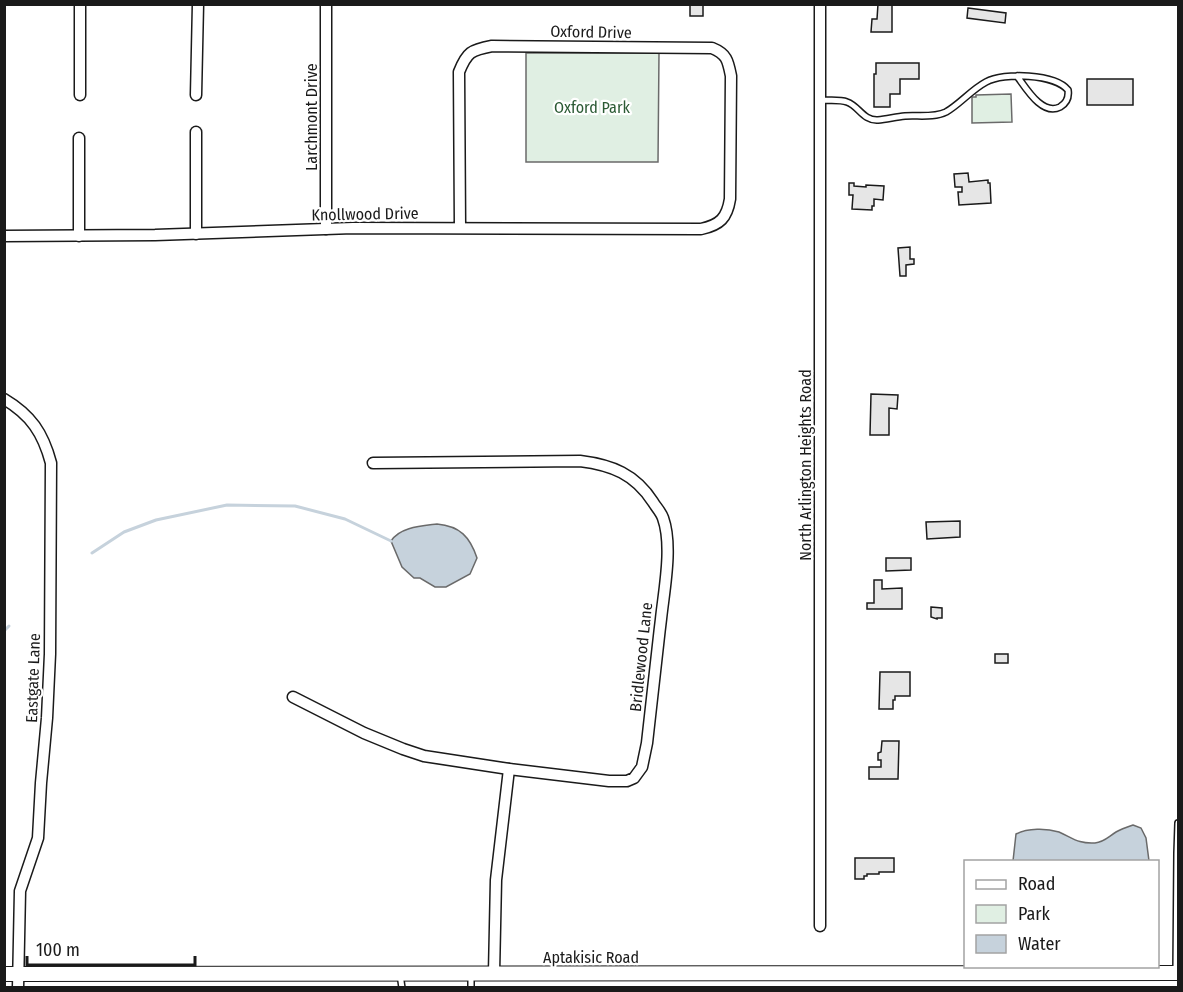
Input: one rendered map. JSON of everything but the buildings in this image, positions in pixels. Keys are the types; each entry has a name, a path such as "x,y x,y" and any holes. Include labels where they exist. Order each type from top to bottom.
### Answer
{"main road":[{"name":"Aptakisic Road","path":"13,978 471,980 494,973 1177,973"}],"street":[{"path":"80,4 80,95"},
{"path":"196,95 198,4"},
{"name":"Larchmont Drive","path":"326,4 326,229"},
{"name":"North Arlington Heights Road","path":"820,4 820,926"},
{"name":"Oxford Drive","path":"460,228 459,72 465,58 474,49 492,46 712,48 721,52 728,62 731,76 730,199 723,218"},
{"path":"196,132 196,234"},
{"path":"79,138 79,236"},
{"name":"Knollwood Drive","path":"4,236 196,234 353,228 701,229 714,226 723,218"},
{"name":"Eastgate Lane","path":"4,399 22,410 35,424 46,445 51,463 50,654 47,718 38,838 20,891 13,978"},
{"name":"Bridlewood Lane","path":"373,463 580,461 598,463 639,483 662,516 666,531 667,563 647,743 642,767 638,774 627,781 609,782 508,769"},
{"path":"293,697 364,733 403,749 424,756 508,769 496,880 494,973"}],"lane":[{"path":"820,100 846,101 873,120 935,114 946,112 988,80 1017,76 1045,79 1065,87 1068,90 1068,97 1063,105 1048,108 1038,102 1017,76"},
{"path":"1177,973 1179,823"}],"green space":[{"name":"Oxford Park","path":"526,53 659,53 658,162 526,162"},
{"path":"1011,94 1012,122 972,123 972,97"}],"water":[{"path":"437,524 452,527 463,534 471,544 477,558 470,574 446,587 435,587 420,578 414,578 402,567 391,541 405,530"},
{"path":"1133,825 1141,828 1146,838 1149,860 1013,860 1016,834 1021,832 1037,829 1048,830 1059,832 1080,842 1095,843"}],"waterway":[{"path":"92,553 124,532 156,520 227,505 295,506 345,519 391,541"},
{"path":"4,631 9,626"}]}
